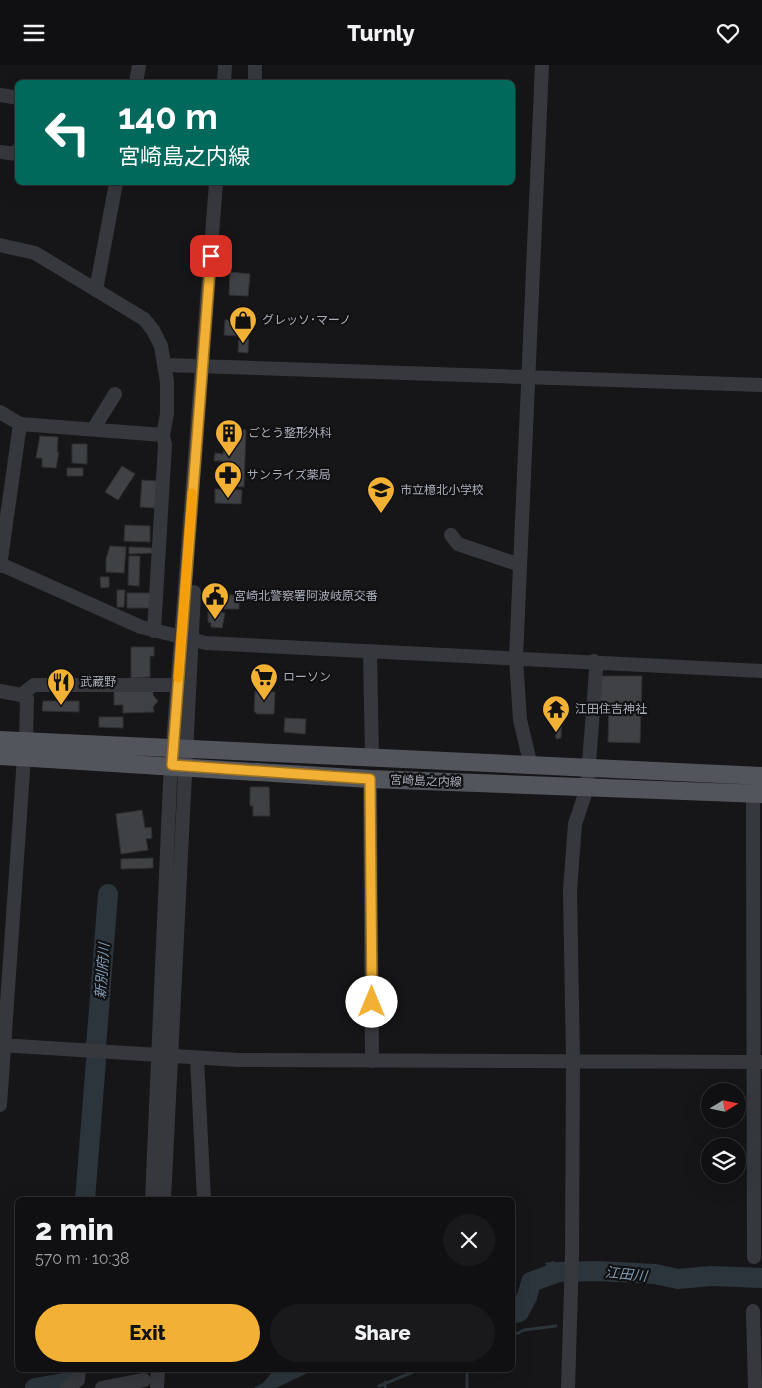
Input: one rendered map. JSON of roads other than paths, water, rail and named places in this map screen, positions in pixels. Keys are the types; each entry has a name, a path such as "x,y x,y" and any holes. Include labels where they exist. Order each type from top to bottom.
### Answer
{"main road":[{"name":"宮崎島之内線","path":"0,740 25,749 179,758 370,779 757,794"},
{"name":"宮崎島之内線","path":"0,756 25,749"},
{"name":"宮崎島之内線","path":"179,758 372,759 588,769 759,773"}],"street":[{"path":"136,80 139,65"},
{"path":"224,80 225,65"},
{"path":"255,65 255,80"},
{"path":"531,766 520,720 516,658 542,65"},
{"path":"0,95 15,98"},
{"path":"0,152 15,154"},
{"path":"96,290 116,185"},
{"path":"164,1197 165,1057 179,758 216,185"},
{"path":"0,245 36,253 144,319 153,330 161,346 166,365 168,397 163,435 165,445 154,631"},
{"path":"166,365 762,385"},
{"path":"94,428 115,394"},
{"path":"0,412 20,424 94,428 163,435"},
{"path":"20,424 0,565 154,631 186,639 229,645 594,661 762,671"},
{"path":"451,535 458,544 486,548 520,565"},
{"path":"179,758 178,685 186,639"},
{"path":"370,651 372,759"},
{"path":"568,1388 573,1060 570,890 575,824 587,788 596,669 594,661"},
{"path":"21,695 34,685 178,685"},
{"path":"0,691 21,695 26,699 27,703 2,1046 0,1105"},
{"path":"370,779 372,1061"},
{"path":"754,1257 758,1062 757,794"},
{"path":"2,1046 197,1058 372,1061 573,1060 758,1062"},
{"path":"152,1197 165,1057"},
{"path":"197,1058 204,1197"},
{"path":"753,1311 755,1388"},
{"path":"67,1388 78,1380 79,1372"},
{"path":"157,1388 158,1372"},
{"path":"102,1388 144,1379"}],"waterway":[{"name":"新別府川","path":"96,1047 108,894"},
{"name":"新別府川","path":"85,1197 96,1061"},
{"name":"江田川","path":"515,1313 519,1312 527,1297 531,1282 558,1272 597,1271 655,1274 678,1279 711,1276 762,1278"},
{"name":"新別府川","path":"515,1334 524,1330 556,1326"},
{"name":"新別府川","path":"379,1386 413,1372"},
{"name":"新別府川","path":"467,1372 467,1388"},
{"name":"新別府川","path":"35,1388 69,1382 72,1379"},
{"name":"新別府川","path":"385,1382 385,1388"}],"place":[{"name":"グレッソ･マーノ","path":"243,344"},
{"name":"ごとう整形外科","path":"229,457"},
{"name":"サンライズ薬局","path":"228,499"},
{"name":"市立檍北小学校","path":"381,514"},
{"name":"宮崎北警察署阿波岐原交番","path":"215,620"},
{"name":"ローソン","path":"264,701"},
{"name":"武蔵野","path":"61,706"},
{"name":"江田住吉神社","path":"556,733"}]}
